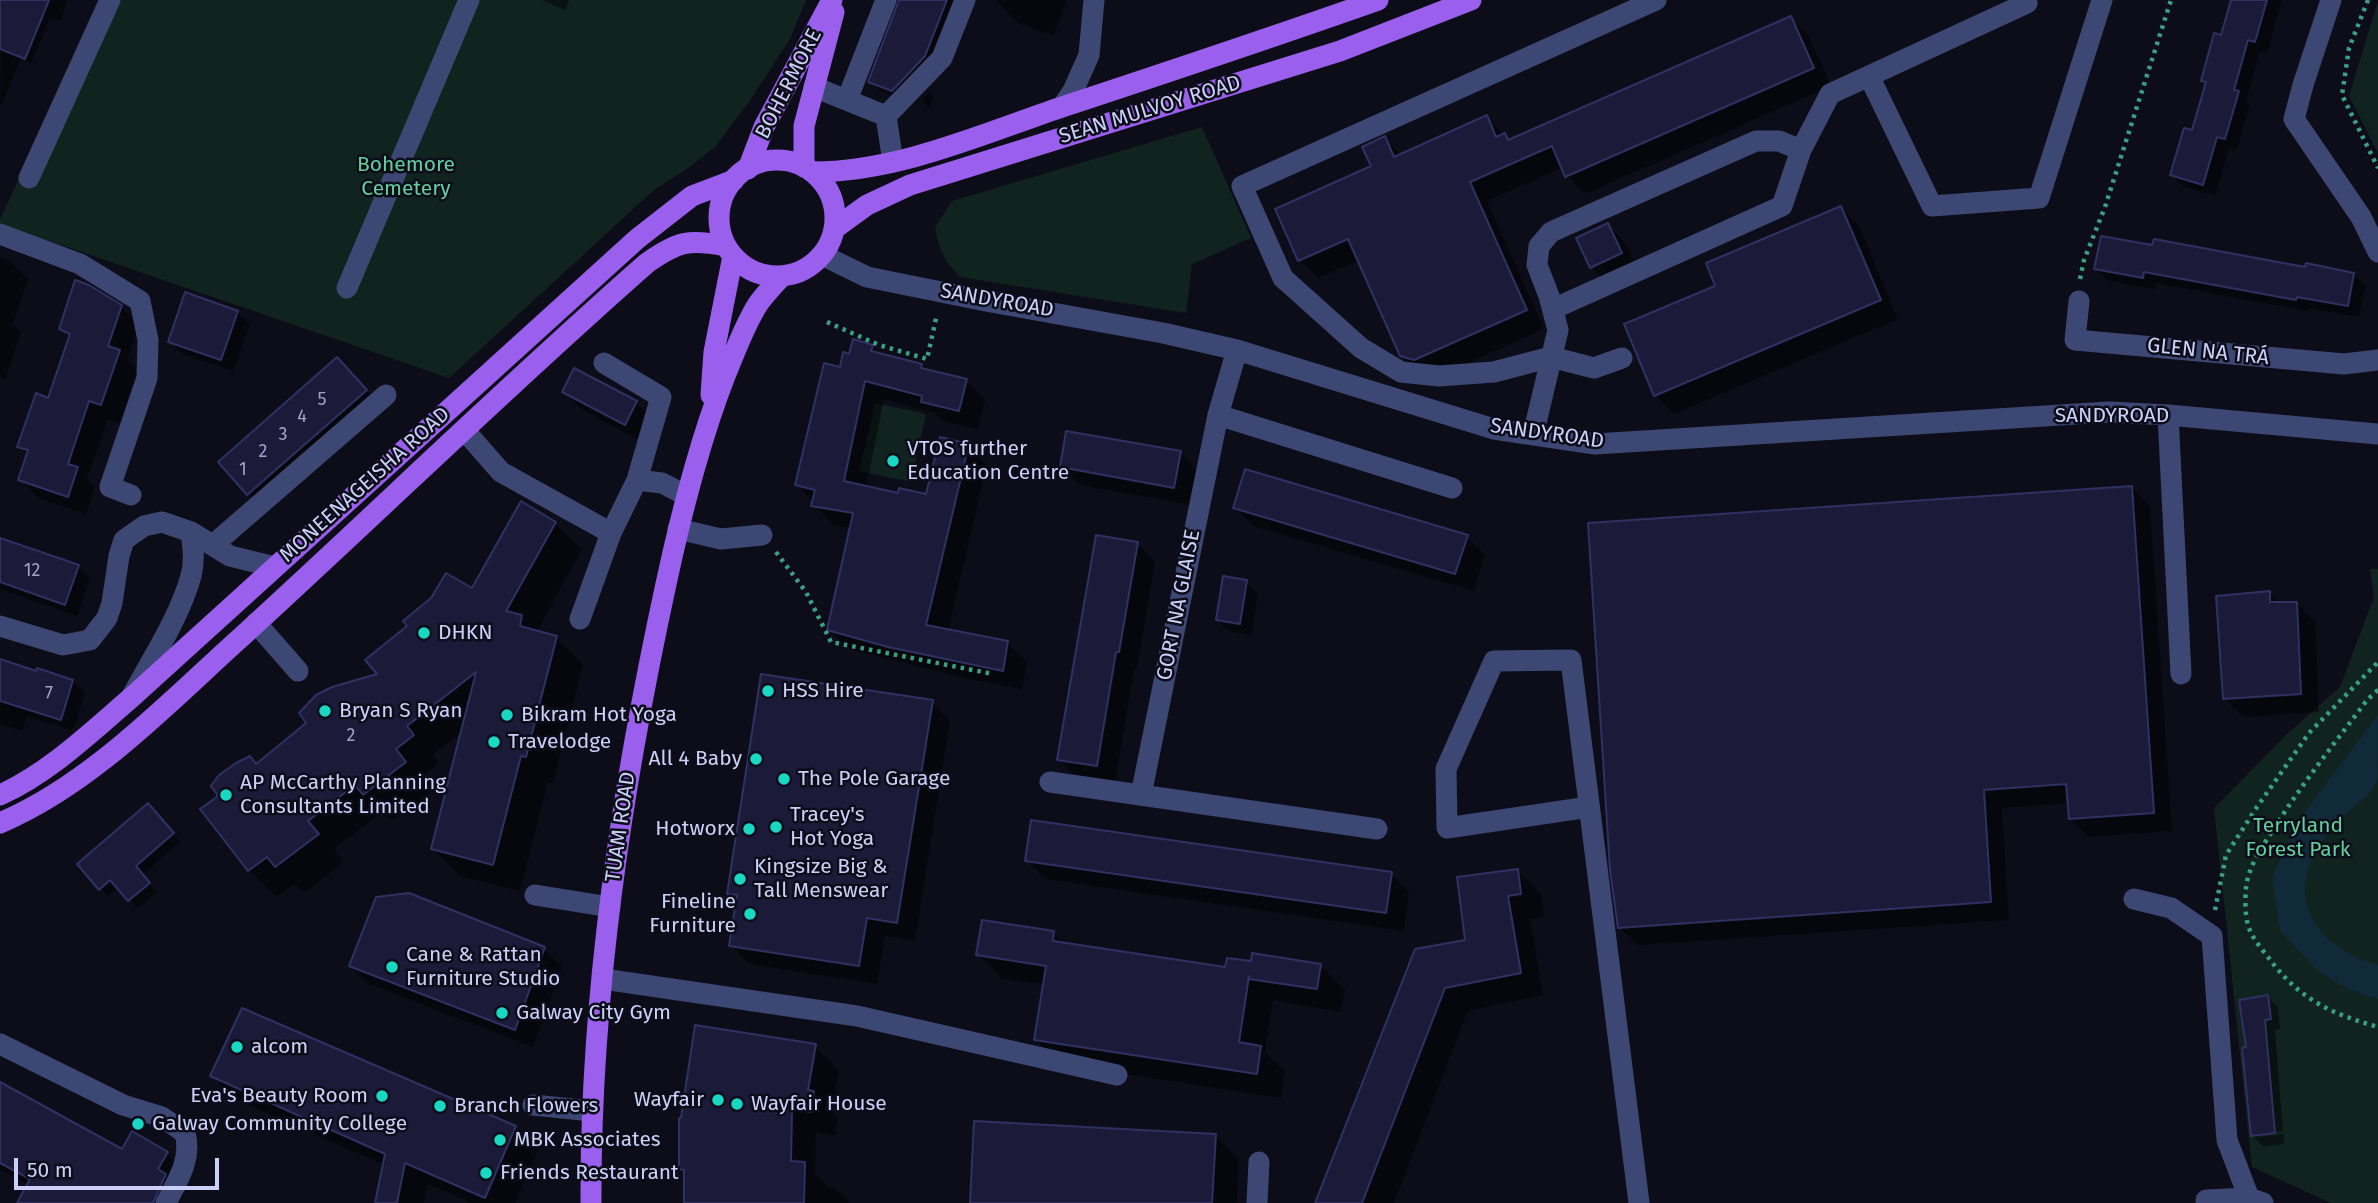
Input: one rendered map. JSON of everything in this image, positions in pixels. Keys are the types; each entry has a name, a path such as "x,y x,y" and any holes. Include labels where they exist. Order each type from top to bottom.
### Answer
{"main road":[{"name":"BOHERMORE","path":"808,169 803,126 835,0"},
{"name":"BOHERMORE","path":"741,174 764,127 835,0"},
{"name":"SEAN MULVOY ROAD","path":"808,169 836,172 893,162 962,142 1378,0"},
{"name":"SEAN MULVOY ROAD","path":"834,229 867,205 910,185 1340,51 1471,0"},
{"path":"775,160 808,169 827,189 833,202 834,229 830,243 822,255 804,269 782,276 753,270 730,251 720,224 720,212 727,190 741,174 775,160"},
{"name":"MONEENAGEISHA ROAD","path":"0,795 50,766 132,698 637,239 692,196 741,174"},
{"name":"MONEENAGEISHA ROAD","path":"0,824 41,804 103,759 256,623 655,257 671,246 690,243 706,242 730,251"},
{"name":"TUAM ROAD","path":"709,418 714,352 730,251"},
{"name":"TUAM ROAD","path":"591,1203 592,1111 603,979 610,907 634,741 678,529 709,418 736,349 759,303 782,276"}],"street":[{"path":"29,178 110,0"},
{"path":"347,288 469,0"},
{"path":"847,100 886,0"},
{"path":"887,116 942,58 965,0"},
{"path":"1062,107 1073,91 1089,55 1094,0"},
{"path":"1622,358 1594,368 1551,357 1494,372 1439,376 1401,372 1361,348 1283,278 1242,186 1656,0"},
{"path":"1869,76 1932,206 2039,198 2102,0"},
{"path":"2331,0 2294,118 2361,218 2378,252"},
{"path":"1553,309 1782,206 1801,150 1830,94 2027,3"},
{"path":"814,87 887,116"},
{"path":"887,116 893,162"},
{"path":"1533,435 1558,330 1537,265 1539,246 1550,232 1756,141 1779,141 1801,150"},
{"path":"0,234 80,264 141,301 148,340 147,378 110,488 131,495"},
{"name":"SANDYROAD","path":"822,255 867,277 1163,333 1237,350 1494,429 1595,444 2109,412 2378,435"},
{"name":"GLEN NA TRÁ","path":"2080,292 2076,340 2344,364 2378,360"},
{"name":"GORT NA GLAISE","path":"1141,795 1218,415 1237,350"},
{"path":"580,619 611,533 637,481 661,397 604,363"},
{"path":"213,545 386,395"},
{"path":"1218,415 1452,488"},
{"path":"2168,415 2181,674"},
{"path":"465,431 500,472 611,533"},
{"path":"637,481 662,483 687,496"},
{"path":"0,626 63,645 90,640 107,618 124,540 144,526 162,522 191,532 242,560 275,567"},
{"path":"678,529 721,539 762,535"},
{"path":"132,698 177,611 191,575 194,554 191,532"},
{"path":"256,623 298,671"},
{"path":"1589,807 1447,828 1446,769 1493,661 1571,660 1639,1203"},
{"path":"1050,782 1377,828"},
{"path":"535,895 610,907"},
{"path":"2134,899 2171,908 2213,936 2227,1140 2256,1200 2206,1200"},
{"path":"603,979 858,1016 1117,1075"},
{"path":"0,1044 123,1105 162,1117 185,1133 188,1146 184,1170 166,1203"},
{"path":"533,1105 592,1111"},
{"path":"1257,1203 1259,1162"}],"path":[{"path":"2080,292 2084,260 2105,207 2171,0"},
{"path":"2368,0 2350,48 2342,95 2378,168"},
{"path":"827,323 879,345 927,359 942,292"},
{"path":"762,535 806,592 831,642 993,674"},
{"path":"2213,936 2216,898 2226,855 2309,733 2378,662"},
{"path":"2378,690 2367,700 2296,794 2257,855 2246,886 2248,923 2253,936 2279,971 2297,990 2317,1004 2344,1018 2378,1027"}],"green space":[{"name":"Bohemore Cemetery","path":"102,0 806,0 790,39 715,147 655,189 449,378 0,224"},
{"path":"2378,1 2378,153 2349,96"},
{"path":"1202,127 1251,238 1192,264 1186,313 960,277 943,254 935,227 952,201"},
{"path":"875,403 926,414 911,482 859,471"},
{"name":"Terryland Forest Park","path":"2370,569 2378,569 2378,1203 2331,1203 2252,1167 2214,808 2288,733 2340,687 2374,597"}],"water":[{"path":"2378,715 2377,780 2368,794 2338,821 2323,840 2310,864 2305,889 2311,916 2328,939 2352,955 2378,965 2378,999 2350,990 2318,971 2280,930 2272,878 2297,822"}],"building":[{"path":"0,0 49,0 25,59 0,49"},
{"path":"899,0 947,0 925,56 892,91 868,82"},
{"path":"2231,0 2267,0 2255,42 2248,40 2234,90 2239,91 2225,139 2217,137 2203,185 2170,175 2184,128 2192,130 2206,82 2201,81 2214,33 2221,35"},
{"path":"1791,16 1814,68 1565,177 1552,146 1470,182 1527,310 1414,360 1400,356 1348,239 1298,261 1275,209 1371,166 1362,147 1385,136 1394,157 1487,115 1496,137 1505,133 1508,140"},
{"path":"1841,206 1881,300 1654,396 1624,324 1715,286 1706,263"},
{"path":"1608,223 1622,253 1590,268 1576,238"},
{"path":"2101,236 2152,245 2154,239 2305,267 2306,263 2354,273 2348,306 2297,297 2296,300 2144,272 2143,278 2094,269"},
{"path":"75,280 89,285 122,305 108,346 120,350 101,405 89,401 68,464 78,467 68,497 18,480 28,450 17,447 36,393 48,398 70,334 59,329"},
{"path":"185,292 238,311 221,360 168,342"},
{"path":"853,339 873,345 871,351 922,364 921,368 967,379 959,411 921,402 922,396 865,381 844,481 898,493 899,488 926,494 940,437 969,444 926,625 1008,641 1003,671 888,647 827,630 853,513 811,506 815,490 795,485 824,363 840,367 843,352 849,354"},
{"path":"337,357 367,390 247,495 218,462"},
{"path":"574,368 637,401 625,425 562,392"},
{"path":"1066,431 1181,451 1174,488 1060,467"},
{"path":"1245,469 1468,535 1455,574 1233,508"},
{"path":"2132,486 2154,813 2069,819 2066,784 1984,790 1991,902 1618,928 1610,870 1588,523"},
{"path":"521,501 556,522 506,611 522,615 520,626 557,636 526,757 521,756 493,865 431,849 476,672 407,726 414,735 396,749 406,762 363,795 355,785 308,821 319,834 275,867 267,857 248,871 200,809 218,796 211,786 219,775 250,756 256,764 306,723 299,713 316,695 332,687 377,674 365,660 407,626 403,621 431,598 446,573 472,588"},
{"path":"1096,535 1138,542 1097,766 1057,760"},
{"path":"0,538 79,565 65,605 0,582"},
{"path":"1223,576 1247,580 1240,624 1216,620"},
{"path":"2270,591 2270,602 2297,602 2301,694 2223,699 2216,596"},
{"path":"0,659 73,680 61,720 0,701"},
{"path":"761,674 933,700 897,923 867,918 859,966 729,946 737,895 727,894"},
{"path":"148,803 174,833 136,866 150,883 128,901 110,880 99,890 77,864"},
{"path":"1031,820 1392,872 1386,913 1025,861"},
{"path":"1518,869 1521,894 1508,896 1521,973 1445,988 1362,1203 1315,1203 1415,949 1465,940 1457,877"},
{"path":"409,893 545,947 515,1030 349,966 376,897"},
{"path":"982,920 1054,931 1053,941 1225,967 1227,958 1251,961 1252,953 1321,964 1317,989 1249,979 1249,976 1239,1042 1261,1046 1257,1074 1034,1040 1046,966 976,955"},
{"path":"2268,995 2271,1019 2265,1020 2275,1133 2251,1136 2242,1048 2246,1047 2239,1000"},
{"path":"242,1008 516,1126 485,1198 405,1163 397,1203 375,1203 385,1154 210,1076"},
{"name":"Wayfair House","path":"695,1025 816,1044 808,1090 814,1091 811,1112 792,1109 791,1161 805,1162 804,1203 684,1203 684,1170 679,1169 679,1118"},
{"path":"0,1082 122,1149 132,1131 168,1152 158,1169 166,1174 153,1203 17,1203 30,1179 0,1163"},
{"path":"974,1121 1216,1134 1212,1203 970,1203"}],"place":[{"name":"VTOS further Education Centre","path":"893,461"},
{"name":"DHKN","path":"424,633"},
{"name":"HSS Hire","path":"768,691"},
{"name":"Bryan S Ryan","path":"325,711"},
{"name":"Bikram Hot Yoga","path":"507,715"},
{"name":"Travelodge","path":"494,742"},
{"name":"All 4 Baby","path":"756,759"},
{"name":"The Pole Garage","path":"784,779"},
{"name":"AP McCarthy Planning Consultants Limited","path":"226,795"},
{"name":"Tracey's Hot Yoga","path":"776,827"},
{"name":"Hotworx","path":"749,829"},
{"name":"Kingsize Big & Tall Menswear","path":"740,879"},
{"name":"Fineline Furniture","path":"750,914"},
{"name":"Cane & Rattan Furniture Studio","path":"392,967"},
{"name":"Galway City Gym","path":"502,1013"},
{"name":"alcom","path":"237,1047"},
{"name":"Eva's Beauty Room","path":"382,1096"},
{"name":"Wayfair","path":"718,1100"},
{"name":"Wayfair House","path":"737,1104"},
{"name":"Branch Flowers","path":"440,1106"},
{"name":"Galway Community College","path":"138,1124"},
{"name":"MBK Associates","path":"500,1140"},
{"name":"Friends Restaurant","path":"486,1173"}]}
